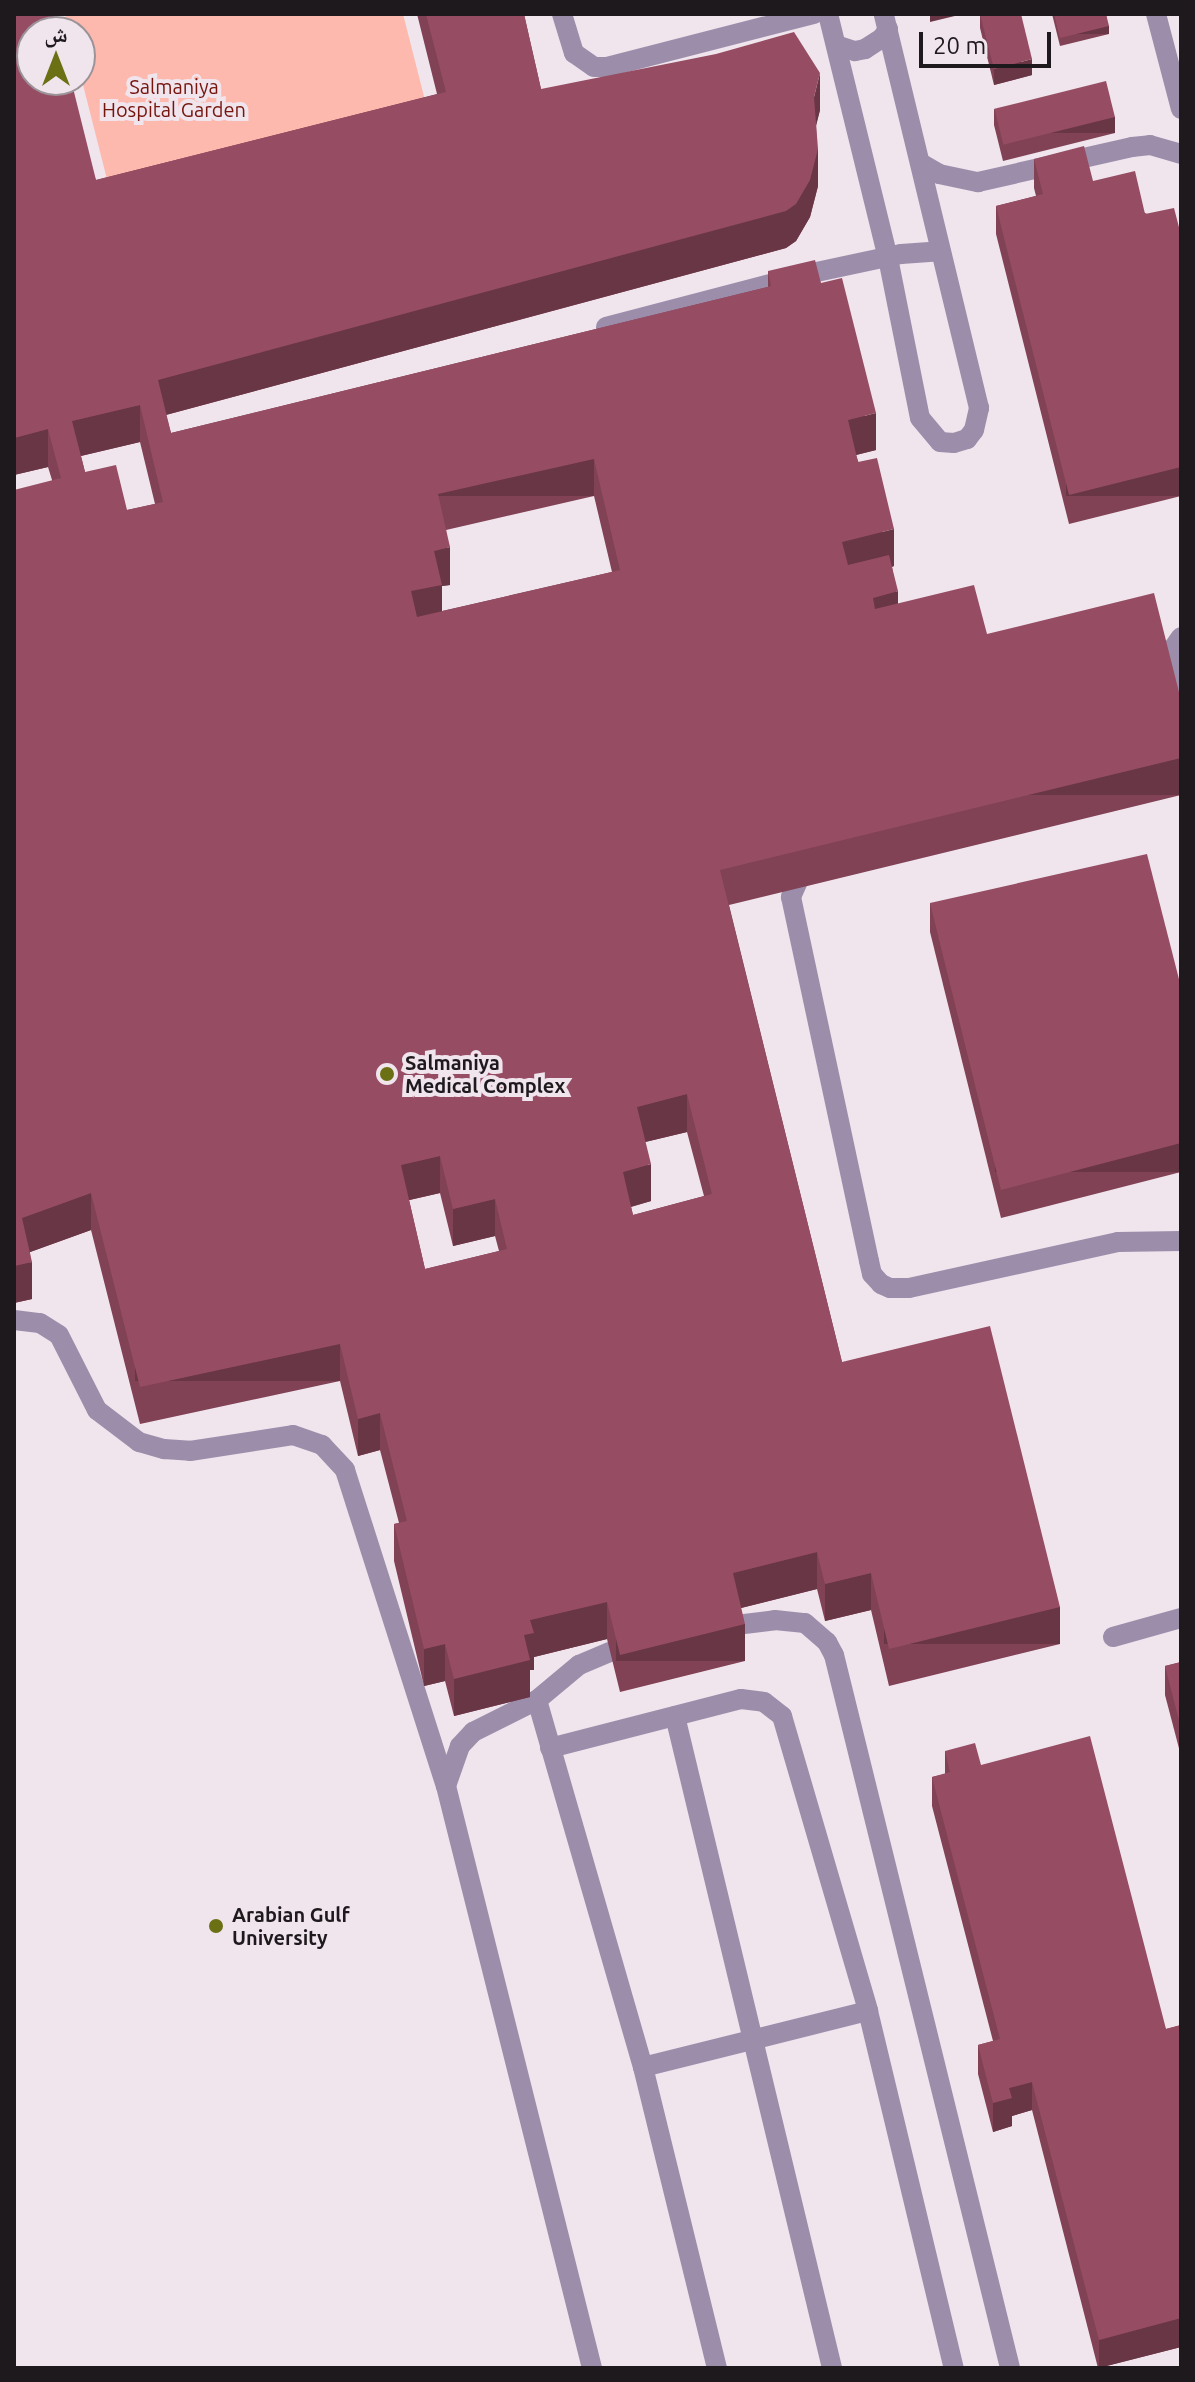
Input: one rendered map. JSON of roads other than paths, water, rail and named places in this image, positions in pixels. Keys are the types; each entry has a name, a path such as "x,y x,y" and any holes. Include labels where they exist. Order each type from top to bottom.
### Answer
{"lane":[{"path":"562,14 574,53 594,67 607,67 814,14"},
{"path":"828,14 888,258 920,418 940,442 954,443 967,439 974,430 979,408 886,21"},
{"path":"1156,14 1181,109"},
{"path":"836,45 845,49 865,49 882,38 886,21"},
{"path":"922,164 939,174 978,182 1132,147 1150,145 1181,154"},
{"path":"591,331 812,273 940,251"},
{"path":"1181,637 1170,653 1181,703"},
{"path":"838,865 799,879 791,897 872,1274 881,1284 890,1288 909,1288 1118,1242 1181,1241"},
{"path":"14,1320 40,1323 59,1335 97,1410 139,1442 164,1449 190,1451 293,1435 322,1445 335,1456 352,1486 446,1786 592,2368"},
{"path":"1113,1637 1181,1618"},
{"path":"736,1625 775,1620 805,1623 827,1642 834,1655 1010,2368"},
{"path":"446,1786 460,1746 473,1732 537,1700 566,1673 610,1652"},
{"path":"550,1748 752,1699 774,1708 782,1716 868,2011 954,2368"},
{"path":"537,1700 643,2067 717,2368"},
{"path":"675,1716 832,2368"},
{"path":"643,2067 868,2011"}],"place":[{"name":"Salmaniya Medical Complex","path":"387,1074"},
{"name":"Arabian Gulf University","path":"216,1926"}],"park label":[{"name":"Salmaniya Hospital Garden","path":"174,98"}]}
